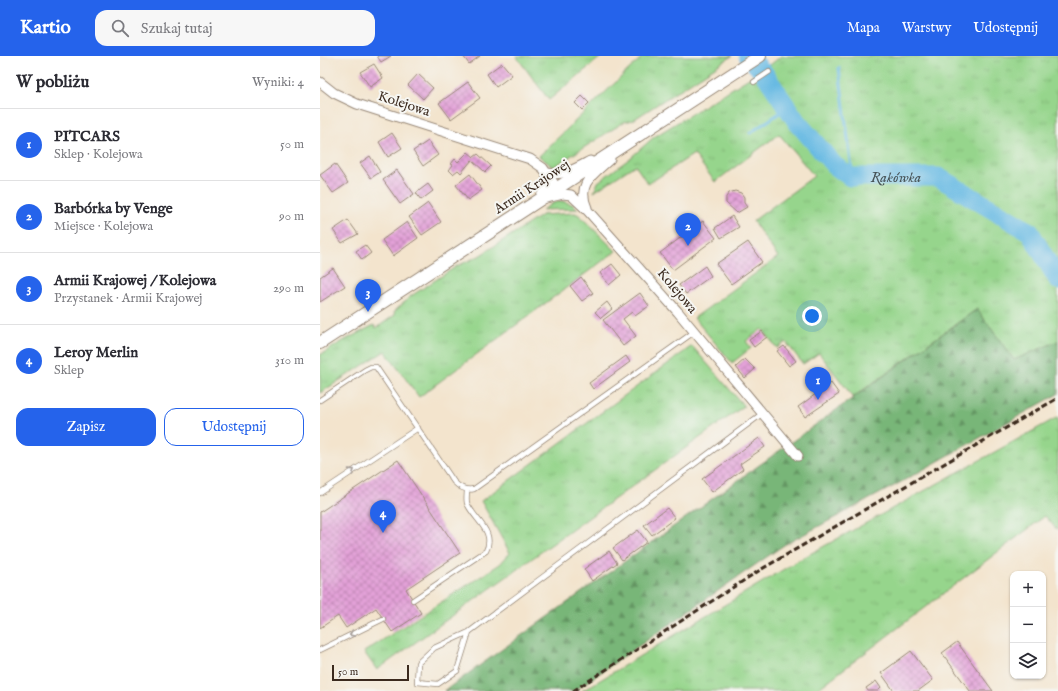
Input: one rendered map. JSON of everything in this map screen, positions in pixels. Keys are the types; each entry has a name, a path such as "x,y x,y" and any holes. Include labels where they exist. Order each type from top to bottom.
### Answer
{"street":[{"name":"Armii Krajowej","path":"320,343 759,56"},
{"name":"Kolejowa","path":"320,82 334,93 357,104 537,162 547,173 557,188"},
{"path":"539,200 546,187 547,173 558,175 567,173 628,143"},
{"path":"588,211 583,198 584,186 589,178 628,143"},
{"name":"Kolejowa","path":"539,200 563,194 571,195 588,211 694,332 798,456"}],"lane":[{"path":"754,82 769,72"},
{"path":"320,400 365,370 371,367 376,368 454,482 466,490 474,490 694,332"},
{"path":"469,632 457,671 438,684 417,682 418,664 434,648 469,632 763,413"},
{"path":"320,493 418,428"},
{"path":"413,600 486,551 489,544 489,535 466,502 466,490"},
{"path":"320,650 383,619"}],"green space":[{"path":"516,56 602,56 549,100"},
{"path":"643,56 732,56 633,120 624,122 553,167 539,156"},
{"path":"781,56 1058,56 1058,341 1014,360 977,309 853,397 819,353 803,364 786,342 777,348 762,329 746,341 751,348 732,363 694,318 778,257 753,221 814,176 779,134 715,182 694,154 648,184 635,165 594,192 598,182 629,159 654,137 770,65"},
{"path":"562,201 574,205 578,209 542,210 553,203"},
{"path":"575,213 579,215 616,251 419,397 385,351 320,393 320,355 374,325 376,328 395,315 394,312 411,296 457,266 479,256 542,215"},
{"path":"977,309 1014,360 1058,341 1058,394 894,486 784,545 574,691 444,691"},
{"path":"692,346 744,406 377,670 364,652 500,564 510,553 481,501"},
{"path":"1058,417 1058,531 1045,516 815,691 582,691 799,560"}],"building":[{"path":"377,56 391,56 381,62"},
{"path":"463,56 480,56 469,64"},
{"path":"502,63 512,75 496,87 487,74"},
{"path":"374,64 383,78 370,87 360,72"},
{"path":"418,74 433,88 423,99 408,85"},
{"path":"468,82 480,98 451,119 439,103"},
{"path":"582,96 589,103 582,110 575,103"},
{"path":"392,133 402,148 388,157 379,142"},
{"path":"428,141 438,155 423,166 413,151"},
{"path":"468,152 474,157 478,154 491,166 485,172 472,160 461,173 458,170 453,174 449,170 453,165 451,164 455,159 458,162"},
{"path":"370,156 380,172 371,178 360,163"},
{"path":"335,164 348,183 333,193 320,175"},
{"path":"397,170 414,194 400,204 383,180"},
{"path":"470,174 482,190 468,200 456,185"},
{"path":"428,184 433,191 421,200 416,193"},
{"path":"735,191 741,193 744,197 744,203 747,207 737,213 726,203 726,197 729,193"},
{"path":"428,203 441,222 422,235 409,217"},
{"path":"732,216 739,227 721,238 715,228"},
{"path":"348,220 358,234 342,243 333,230"},
{"path":"703,221 716,238 673,270 660,253"},
{"path":"407,222 418,238 393,256 382,240"},
{"path":"748,242 762,262 731,284 716,264"},
{"path":"365,245 371,253 362,260 356,251"},
{"path":"612,264 621,275 609,285 600,273"},
{"path":"705,266 711,276 686,294 679,285"},
{"path":"333,268 345,286 320,302 320,277"},
{"path":"581,277 593,293 582,301 570,286"},
{"path":"640,293 649,306 635,316 632,312 623,319 636,336 623,346 603,320"},
{"path":"607,302 612,309 601,318 595,312"},
{"path":"762,331 767,337 754,347 749,340"},
{"path":"784,346 796,361 789,366 777,351"},
{"path":"626,356 630,362 593,389 589,383"},
{"path":"745,359 755,369 745,378 736,367"},
{"path":"831,383 839,394 805,417 798,407"},
{"path":"759,438 765,447 740,464 743,469 712,492 702,479"},
{"path":"398,460 460,553 406,589 421,613 392,632 376,608 346,628 338,616 320,628 320,512"},
{"path":"667,508 675,518 652,535 644,525"},
{"path":"638,530 647,542 622,560 613,548"},
{"path":"609,551 617,563 592,581 584,569"},
{"path":"957,642 993,691 970,691 942,653"},
{"path":"911,651 933,680 918,691 894,691 881,673"},
{"path":"876,681 881,688 878,691 868,691 866,688"}],"waterway":[{"name":"Rakówka","path":"748,56 764,73 797,122 834,165 850,177 938,177 1030,232 1058,280"},
{"path":"839,68 852,170 850,177"},
{"path":"750,133 787,108"}],"railway":[{"path":"573,691 760,570 1058,398"}],"place":[{"name":"Barbórka by Venge","path":"688,246"},
{"name":"Armii Krajowej / Kolejowa","path":"368,312"},
{"name":"PITCARS","path":"818,400"},
{"name":"Leroy Merlin","path":"383,533"}]}
